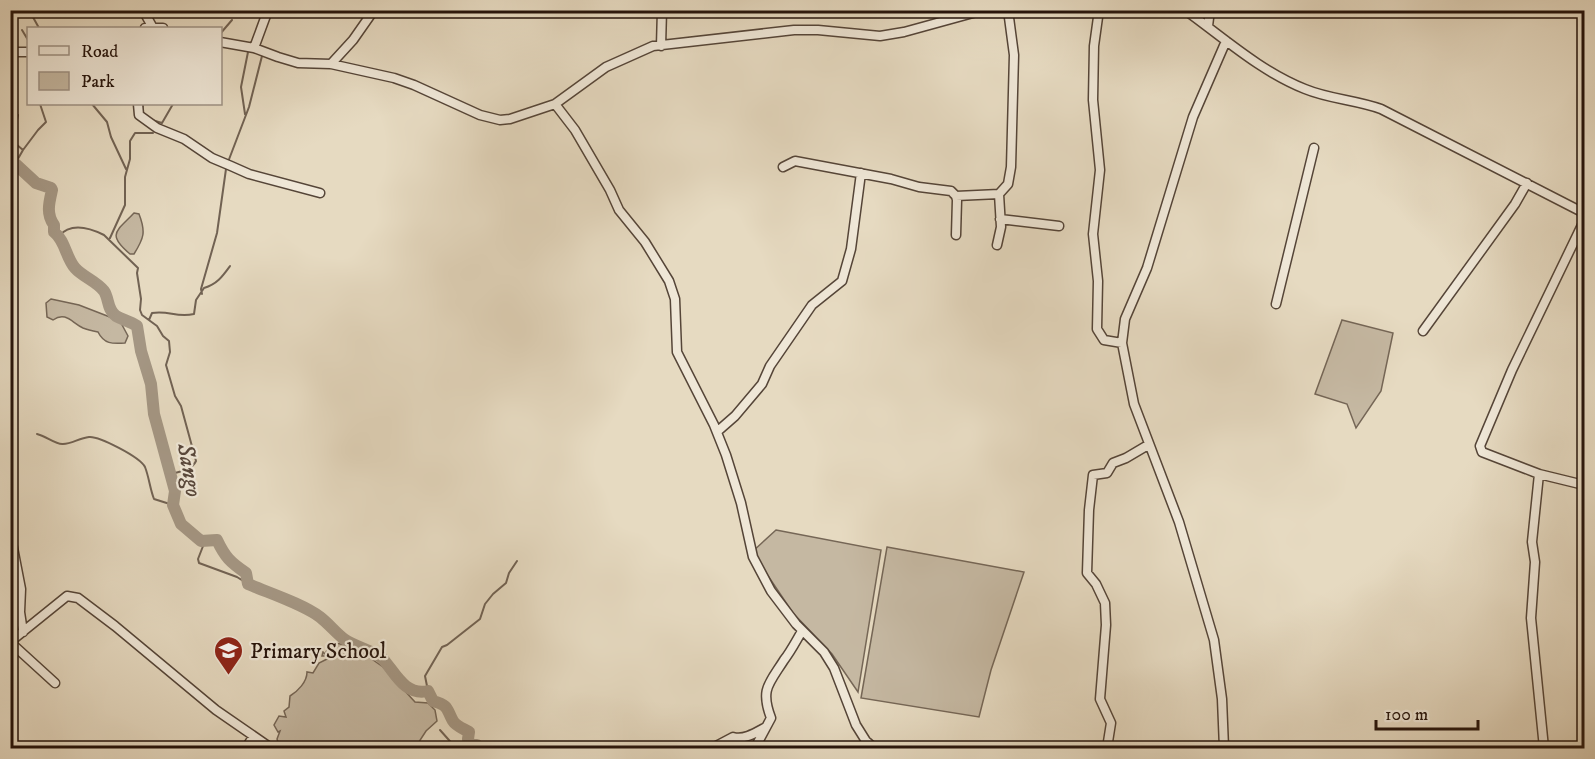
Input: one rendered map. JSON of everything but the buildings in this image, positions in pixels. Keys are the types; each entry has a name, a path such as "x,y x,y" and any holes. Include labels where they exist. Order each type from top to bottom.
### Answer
{"street":[{"path":"254,48 268,10"},
{"path":"331,64 353,40 374,10"},
{"path":"661,46 662,10"},
{"path":"222,42 254,48 298,63 331,64 414,85 489,118 510,119 555,104 606,67 653,46 794,30 880,36 904,32 984,10"},
{"path":"998,245 1001,227 999,194 1008,184 1011,166 1014,55 1008,10"},
{"path":"1099,10 1094,46 1093,100 1100,170 1094,234 1098,281 1097,329 1104,339 1122,344"},
{"path":"1185,10 1280,77 1319,94 1365,103 1381,109 1584,213"},
{"path":"1208,26 1210,10"},
{"path":"147,12 153,27"},
{"path":"1224,748 1219,670 1214,640 1179,522 1134,404 1122,344 1125,319 1147,268 1193,117 1226,41"},
{"path":"10,52 27,52"},
{"path":"555,104 575,130 610,189 619,210 645,242 669,280 675,299 677,352 714,425 726,455 741,503 753,557 771,591 802,631 824,652 834,668 856,725 866,741 874,748"},
{"path":"138,105 139,115 157,128 184,139 212,158 249,174 320,193"},
{"path":"1276,304 1314,148"},
{"path":"783,167 795,161 919,187 951,191 956,196 956,235"},
{"path":"719,430 735,416 762,384 770,366 812,305 842,281 851,249 861,173"},
{"path":"1423,332 1515,204 1527,183"},
{"path":"956,196 999,194"},
{"path":"1000,219 1059,226"},
{"path":"1584,221 1512,370 1480,450 1539,474 1584,485"},
{"path":"1107,748 1111,723 1100,699 1106,626 1105,603 1096,584 1087,573 1089,510 1093,475 1107,473 1113,463 1148,445"},
{"path":"1539,474 1532,542 1535,562 1531,618 1544,748"},
{"path":"10,532 21,589 20,612 23,632"},
{"path":"55,683 10,642 67,596 78,598 216,710 271,748"},
{"path":"754,748 771,718 765,701 768,682 802,631"},
{"path":"715,748 733,737 741,739 766,727"},
{"path":"246,748 253,737"}],"green space":[{"path":"134,213 139,214 143,235 134,254 130,254 116,237 119,229"},
{"path":"51,299 79,305 115,319 121,323 128,336 125,343 109,342 103,339 98,332 83,328 65,317 53,320 47,317 46,303"},
{"path":"1342,320 1393,333 1381,391 1356,428 1347,404 1315,394"},
{"path":"776,530 881,550 858,692 832,654 793,613 752,552"},
{"path":"887,547 1024,572 991,670 979,717 861,698"},
{"path":"346,641 383,667 415,702 428,703 435,710 437,721 426,731 415,748 334,748 317,745 308,748 280,748 277,739 280,731 278,732 274,725 279,716 286,717 284,711 289,707 290,696 302,686 307,672 313,673 319,663 327,659 326,656 322,656 329,646 336,643 345,645"}],"waterway":[{"path":"29,10 38,27"},
{"path":"222,32 232,20"},
{"path":"22,30 27,38"},
{"path":"245,114 241,87 248,52"},
{"path":"228,162 249,107 262,56"},
{"path":"23,150 46,122 40,105"},
{"path":"93,105 107,122 111,137 126,169"},
{"path":"142,110 143,105"},
{"path":"152,120 162,123 172,105"},
{"path":"13,140 18,115"},
{"path":"110,238 125,205 125,177 130,159 130,141 135,133 153,133"},
{"path":"10,139 23,150 15,164"},
{"name":"Sango","path":"10,159 36,183 51,188 49,213 54,232 61,240 72,264 104,291 116,316 137,326 141,351 151,384 154,414 175,491 173,505 181,524 201,541 217,540 228,559 246,573 248,584 313,612 344,639 382,658 406,686 420,692 428,691 433,701 447,708 454,723 469,732 470,745 477,745 479,748"},
{"path":"202,294 201,289 217,233 226,169"},
{"path":"59,236 75,228 99,232 138,268 140,310 142,315 157,326 169,341 170,352 166,365 175,396 181,406 196,461 188,469 170,474"},
{"path":"149,320 152,313 194,314 196,300 204,288 219,280 230,266"},
{"path":"37,434 60,444 89,437 119,448 136,458 145,467 154,499 173,505"},
{"path":"205,541 198,559 199,563 237,577 248,584"},
{"path":"428,691 425,676 442,647 480,619 485,604 506,583 517,561"},
{"path":"440,730 456,748"}],"place":[{"name":"Primary School","path":"229,676"}]}
